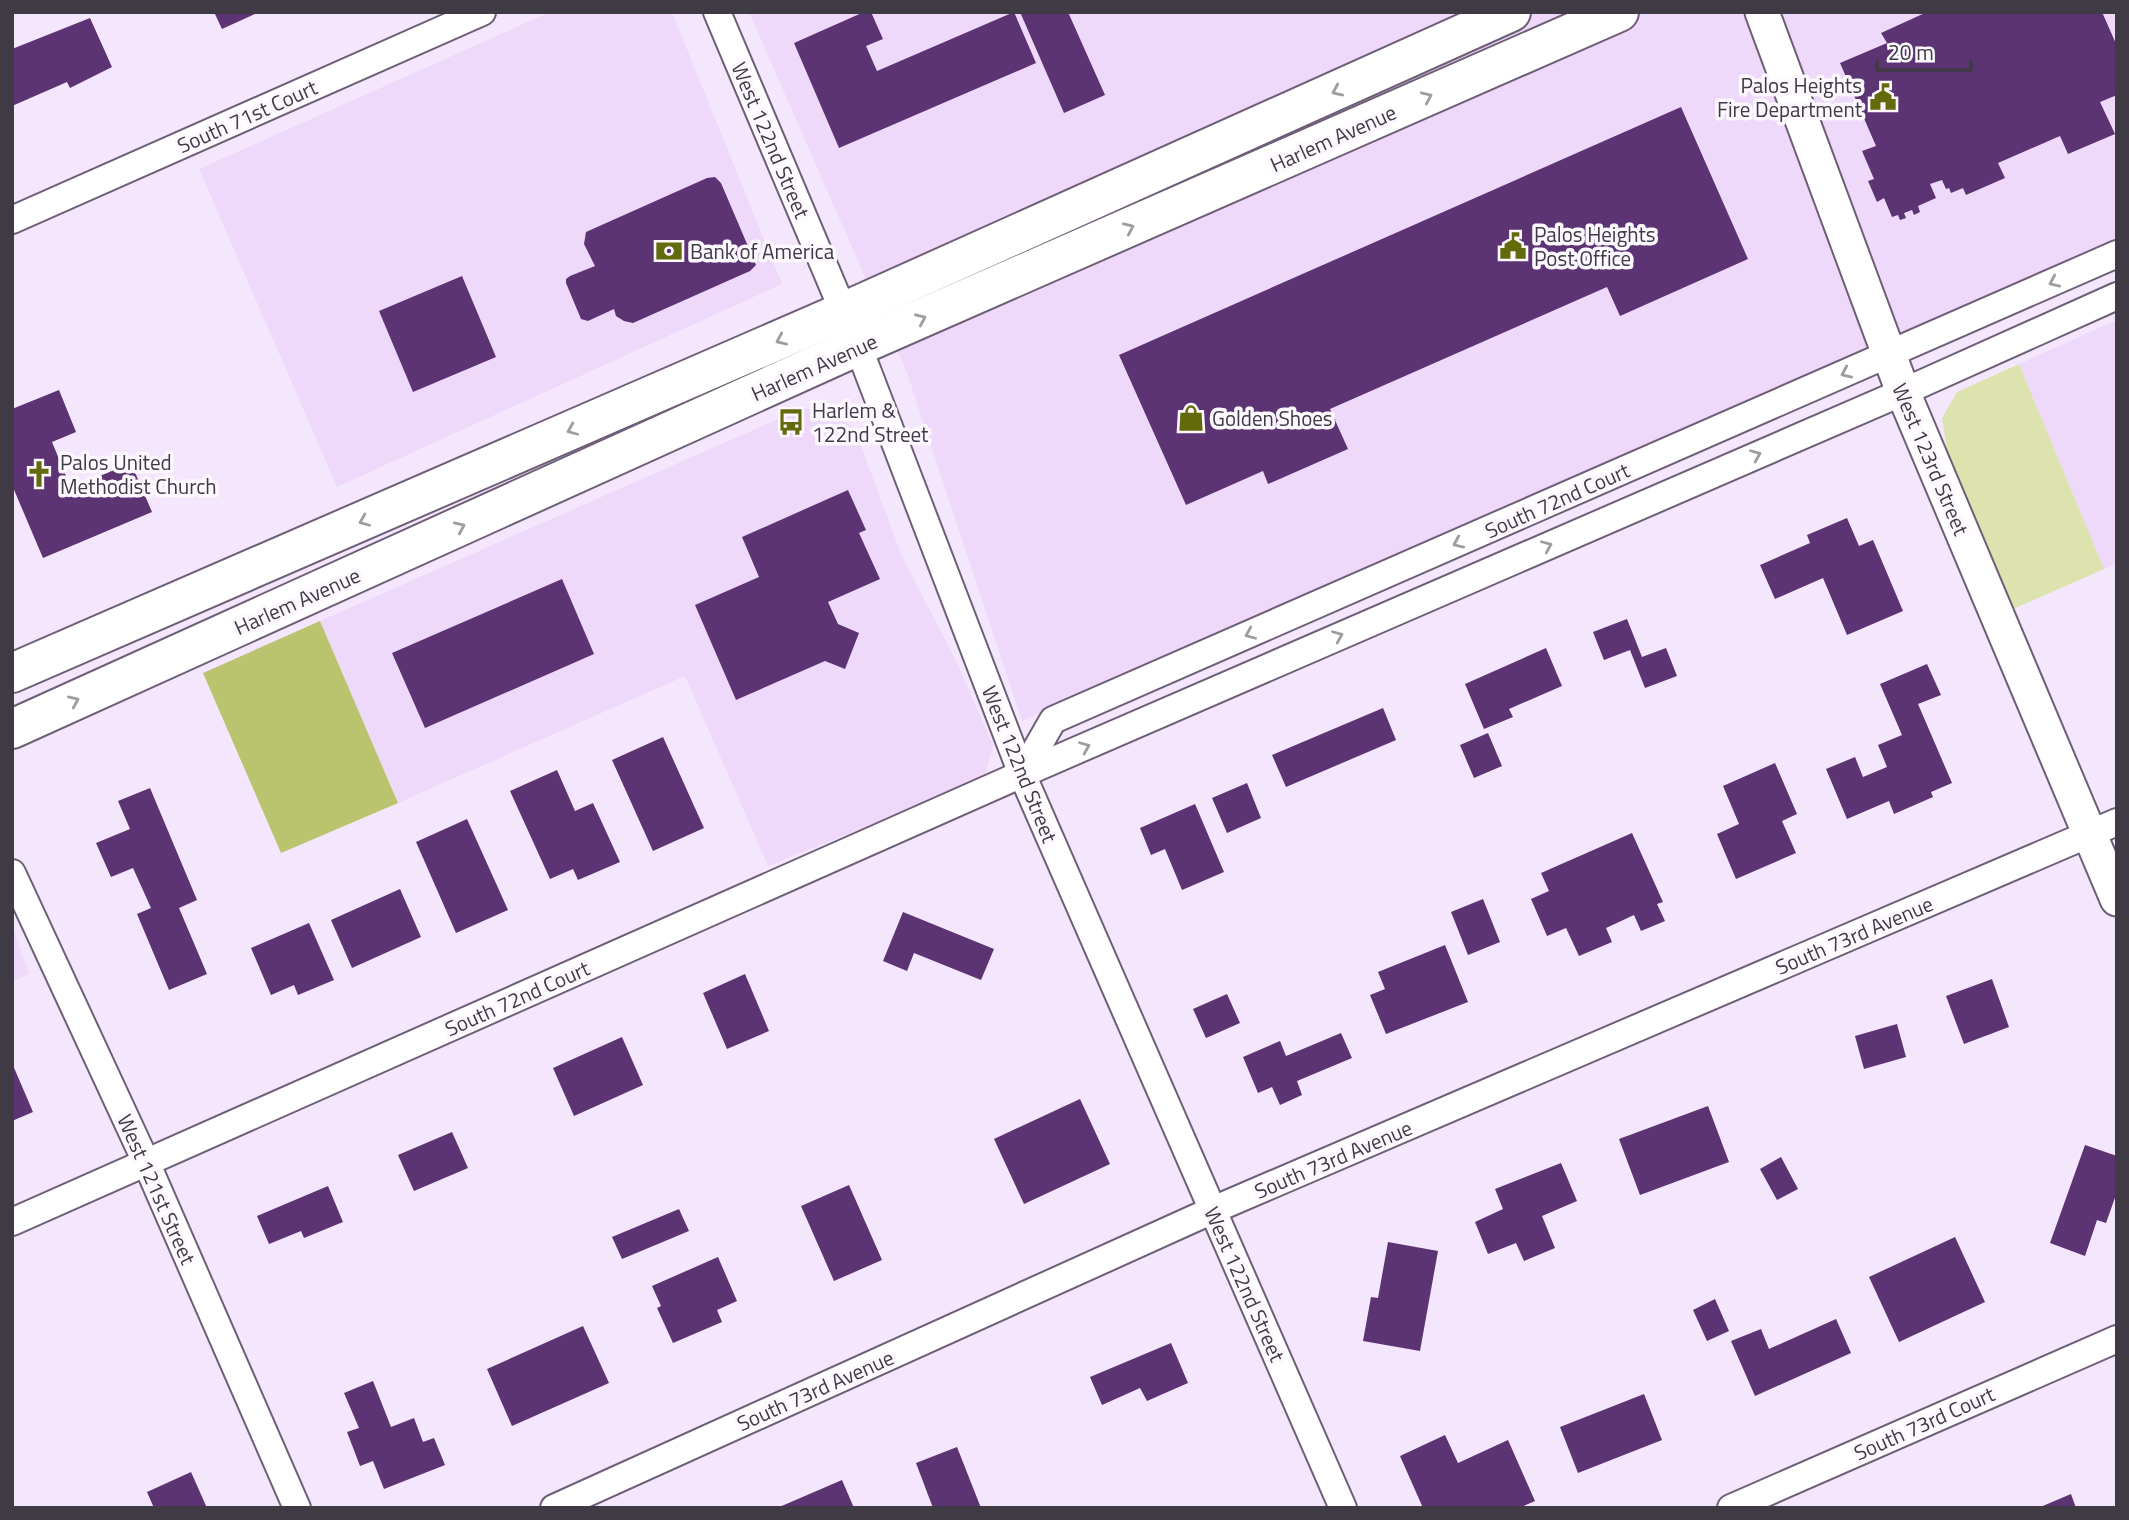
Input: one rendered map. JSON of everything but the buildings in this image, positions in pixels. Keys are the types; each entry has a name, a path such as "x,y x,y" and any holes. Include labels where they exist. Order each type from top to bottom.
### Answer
{"main road":[{"name":"Harlem Avenue","path":"12,729 1511,12"},
{"name":"Harlem Avenue","path":"12,673 1619,12"}],"street":[{"name":"South 71st Court","path":"12,220 482,12"},
{"name":"West 122nd Street","path":"717,12 851,329 1022,774 1343,1508"},
{"name":"West 123rd Street","path":"1762,12 1903,391 2103,828 2117,899"},
{"name":"South 72nd Court","path":"1022,774 1053,720 2117,254"},
{"name":"South 72nd Court","path":"12,1222 1022,774 2117,296"},
{"name":"South 73rd Avenue","path":"554,1508 1213,1210 2103,828"},
{"name":"West 121st Street","path":"12,873 146,1162 297,1508"},
{"name":"South 73rd Court","path":"1731,1508 2117,1339"}],"shaded area":[{"path":"550,12 672,12 782,284 337,487 199,169"},
{"path":"749,12 2117,12 2117,240 1022,721 907,373"},
{"path":"2117,320 2117,563 2104,569 2019,364"},
{"path":"803,408 825,411 854,427 901,554 956,661 993,745 984,779 768,866 685,676 398,803 320,621"},
{"path":"12,925 29,974 12,982"}],"green space":[{"path":"2019,364 2104,569 2013,609 1949,462 1942,418 1957,392"},
{"path":"320,621 398,803 281,853 203,673"}],"place":[{"name":"Palos Heights Fire Department","path":"1883,97"},
{"name":"Palos Heights Post Office","path":"1513,246"},
{"name":"Bank of America","path":"669,251"},
{"name":"Golden Shoes","path":"1191,418"},
{"name":"Harlem & 122nd Street","path":"791,422"},
{"name":"Palos United Methodist Church","path":"39,474"}]}
